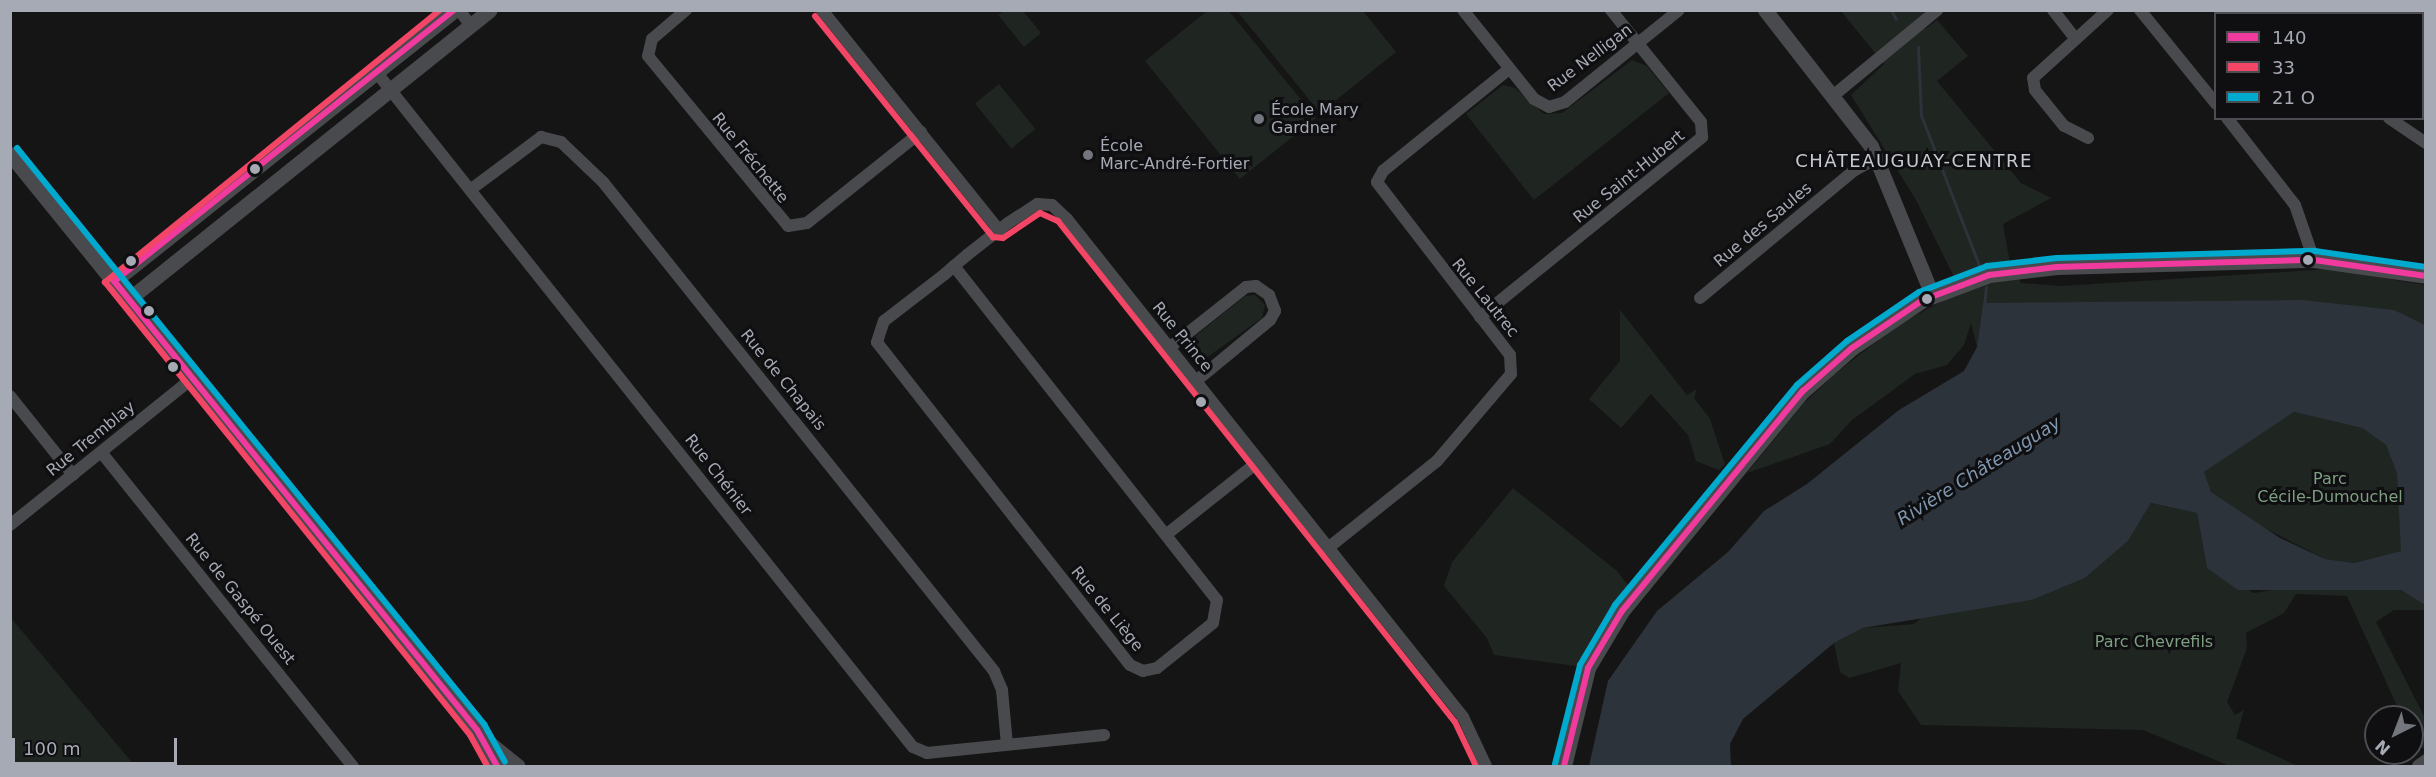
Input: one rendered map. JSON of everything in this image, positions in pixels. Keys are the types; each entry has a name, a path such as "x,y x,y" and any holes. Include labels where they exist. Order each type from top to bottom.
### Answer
{"street":[{"path":"114,281 457,10 471,26"},
{"path":"129,299 490,10"},
{"name":"Rue Fréchette","path":"686,10 652,39 648,56 788,226 807,223 921,132"},
{"path":"822,10 999,230"},
{"path":"1463,10 1509,69"},
{"name":"Rue Saint-Hubert","path":"1480,317 1702,137 1701,122 1611,10"},
{"name":"Rue Nelligan","path":"1509,69 1534,99 1549,107 1560,105 1679,10"},
{"path":"1765,10 1834,95 1878,158 1932,295"},
{"path":"1834,95 1937,10"},
{"path":"2053,10 2075,38"},
{"path":"2088,138 2064,126 2032,82 2038,70 2108,10"},
{"path":"2140,10 2214,102"},
{"name":"Rue Lautrec","path":"1328,548 1437,461 1509,378 1510,355 1377,182 1383,171 1509,69"},
{"name":"Rue Chénier","path":"377,73 913,747 927,753 1104,735"},
{"path":"321,118 334,135"},
{"path":"2229,120 2295,205 2314,260"},
{"path":"2392,120 2426,143"},
{"name":"Rue de Chapais","path":"470,190 541,137 561,142 603,182 994,671 1002,690 1007,745"},
{"path":"10,154 483,738 497,766"},
{"name":"Rue des Saules","path":"1700,298 1855,170 1878,158"},
{"name":"Rue Prince","path":"999,230 1033,205 1056,207 1470,727 1486,766"},
{"path":"201,213 215,230"},
{"name":"Rue de Liège","path":"954,266 1214,594 1219,611 1208,628 1157,668 1143,671 1127,661 879,348 879,327 954,266 999,230"},
{"path":"1564,766 1588,668 1622,611 1803,391 1859,342 1932,295 1970,279 2027,269 2314,260 2426,276"},
{"path":"1169,348 1246,287 1256,286 1269,295 1275,311 1270,320 1196,381"},
{"name":"Rue Tremblay","path":"10,525 193,378"},
{"path":"10,396 73,475"},
{"name":"Rue de Gaspé Ouest","path":"101,452 352,766"},
{"path":"1167,534 1259,461"},
{"path":"483,738 518,766"},
{"path":"2419,766 2426,761"}],"green space":[{"path":"1004,11 1023,11 1041,33 1024,47 998,15"},
{"path":"1207,11 1229,11 1316,118 1240,179 1145,61"},
{"path":"1237,11 1363,11 1396,52 1320,113"},
{"path":"1841,11 1924,11 1925,29 1937,20 1968,56 1937,81 2021,183 2051,198 2003,224 2010,263 2021,283 2062,286 2330,269 2425,285 2425,325 1983,303 1977,347 1971,323 1964,345 1947,365 1915,374 1852,420 1830,444 1747,473 1803,404 1836,373 1898,325 1961,291 1916,200 1851,95 1884,64"},
{"path":"1632,60 1647,66 1669,93 1534,200 1466,114 1503,85 1515,88 1544,114 1562,113"},
{"path":"999,84 1036,129 1011,149 975,104"},
{"path":"1255,295 1265,305 1262,318 1202,361 1189,341 1245,296"},
{"path":"1620,310 1687,395 1697,389 1694,398 1710,419 1725,464 1719,470 1696,461 1688,435 1651,394 1621,428 1589,399 1620,361"},
{"name":"Parc Cécile-Dumouchel","path":"2294,412 2362,428 2386,445 2397,474 2402,551 2354,563 2325,559 2253,522 2216,498 2205,484 2204,472 2213,464"},
{"path":"1513,488 1617,571 1631,589 1583,667 1494,655 1487,638 1444,586 1452,562"},
{"name":"Parc Chevrefils","path":"2151,503 2197,513 2207,568 2254,593 2289,587 2401,590 2425,605 2425,610 2394,610 2376,622 2418,705 2397,705 2347,596 2296,594 2284,613 2246,633 2247,648 2227,702 2235,715 2244,710 2236,738 2298,766 2230,766 2143,730 1921,725 1898,691 1901,663 1849,678 1840,672 1834,643 1863,628 1914,624 1920,619 1915,618 2032,600 2085,578 2128,541"},
{"path":"11,618 135,766 11,766"},
{"name":"Parc Chevrefils","path":"2424,716 2425,718 2424,749"}],"water":[{"name":"Rivière Châteauguay","path":"2303,300 2394,310 2425,325 2425,605 2401,590 2238,590 2207,568 2197,513 2151,503 2128,541 2085,578 2032,600 1863,628 1834,643 1743,719 1730,744 1731,766 1589,766 1608,681 1657,611 1728,552 1764,511 1807,484 1899,410 1964,371 1977,347 1983,303","holes":["2294,412 2362,428 2386,445 2397,474 2401,551 2354,563 2325,559 2280,538 2211,492 2204,472"]}],"waterway":[{"path":"1891,10 1896,19"},
{"path":"1918,47 1921,115 1980,268"},
{"path":"1984,306 1986,287"}],"transit line":[{"name":"33","path":"440,10 105,282 470,735 487,766"},
{"name":"140","path":"454,10 114,281 477,730 497,766"},
{"name":"33","path":"815,16 993,237 1003,238 1040,213 1058,221 1455,722 1476,766"},
{"path":"17,148 484,724 505,762"},
{"path":"1555,764 1580,665 1615,605 1797,385 1847,341 1919,292 1987,266 2057,258 2315,251 2426,267"},
{"name":"140","path":"1564,766 1588,668 1622,611 1803,391 1852,348 1923,300 1989,275 2057,267 2314,260 2426,276"}],"place":[{"name":"École Mary Gardner","path":"1259,119"},
{"name":"École Marc-André-Fortier","path":"1088,155"}],"district":[{"name":"CHÂTEAUGUAY-CENTRE","path":"1914,161"}]}
